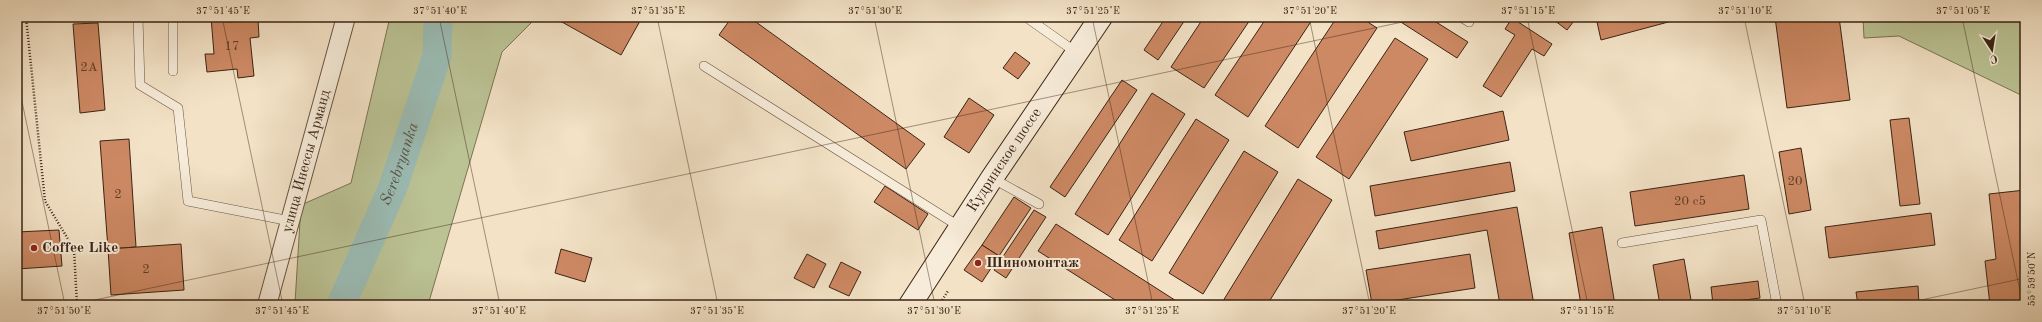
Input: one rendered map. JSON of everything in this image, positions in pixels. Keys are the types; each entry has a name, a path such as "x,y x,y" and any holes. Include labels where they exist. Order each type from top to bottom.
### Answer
{"street":[{"name":"улица Инессы Арманд","path":"268,305 346,17"},
{"name":"Кудринское шоссе","path":"910,305 992,178 1101,17"}],"lane":[{"path":"138,17 140,85 178,108 188,201 290,221"},
{"path":"173,17 173,71"},
{"path":"1026,17 1077,53"},
{"path":"704,66 960,228"},
{"path":"992,178 1039,204"},
{"path":"1622,243 1762,220 1777,305"}],"path":[{"path":"26,17 45,201 74,249 77,305"},
{"path":"939,305 948,292"}],"green space":[{"path":"390,17 537,17 502,52 428,305 301,305 295,303 301,205 351,183"},
{"path":"1863,17 2025,17 2025,97 1899,36 1864,38"}],"building":[{"path":"211,17 228,17 228,22 258,20 259,37 250,38 254,76 238,78 237,69 207,72 205,54 214,54"},
{"path":"553,17 632,17 640,21 621,55"},
{"path":"732,17 749,17 925,144 906,169 719,35"},
{"path":"1166,17 1187,17 1158,60 1144,50"},
{"path":"1204,17 1252,17 1204,88 1171,67"},
{"path":"1267,17 1314,17 1248,117 1215,95"},
{"path":"1337,17 1360,17 1377,28 1298,148 1265,126"},
{"path":"1393,17 1428,17 1468,42 1457,58"},
{"path":"1550,17 1577,17 1567,30"},
{"path":"1615,17 1687,17 1601,40 1597,22"},
{"path":"1775,17 1839,17 1850,100 1787,108"},
{"path":"1512,18 1552,44 1544,56 1532,49 1501,97 1483,86 1515,35 1505,29"},
{"path":"98,23 105,110 80,113 73,24"},
{"path":"1395,38 1428,59 1349,179 1316,157"},
{"path":"1015,52 1030,63 1018,79 1003,68"},
{"path":"1122,80 1137,90 1065,197 1050,187"},
{"path":"1152,93 1185,114 1108,235 1075,214"},
{"path":"969,98 994,115 969,153 944,137"},
{"path":"1503,111 1509,140 1411,161 1404,132"},
{"path":"1909,118 1920,204 1900,206 1890,120"},
{"path":"1196,119 1229,140 1152,261 1119,240"},
{"path":"129,139 136,247 108,249 100,141"},
{"path":"1801,148 1811,210 1789,214 1779,152"},
{"path":"1244,151 1278,172 1203,294 1169,273"},
{"path":"1510,162 1515,191 1375,216 1370,186"},
{"path":"1744,175 1749,209 1635,226 1630,192"},
{"path":"1298,179 1332,200 1267,305 1230,305 1223,301"},
{"path":"885,186 928,214 918,230 874,202"},
{"path":"2025,190 2025,305 1990,305 1985,261 1996,259 1989,194"},
{"path":"1014,197 1031,208 999,256 982,245"},
{"path":"1517,207 1534,305 1500,305 1487,230 1379,249 1376,231"},
{"path":"1034,210 1046,217 1006,278 994,270"},
{"path":"1931,213 1935,245 1829,258 1825,227"},
{"path":"1056,224 1181,304 1123,305 1038,251"},
{"path":"1602,227 1615,305 1581,305 1569,233"},
{"path":"59,230 62,266 17,269 17,232"},
{"path":"181,244 184,290 111,295 108,249"},
{"path":"982,245 999,256 982,282 964,270"},
{"path":"561,249 592,258 585,282 555,273"},
{"path":"807,254 826,264 814,288 794,278"},
{"path":"1470,254 1475,288 1372,304 1366,270"},
{"path":"1684,259 1691,300 1660,305 1653,265"},
{"path":"841,262 861,272 849,296 829,287"},
{"path":"1758,281 1760,298 1713,304 1711,287"},
{"path":"1918,286 1919,305 1858,305 1856,292"}],"waterway":[{"name":"Serebryanka","path":"341,305 393,187 437,56 438,17"}],"place":[{"name":"Coffee Like","path":"34,248"},
{"name":"Шиномонтаж","path":"978,263"}]}
